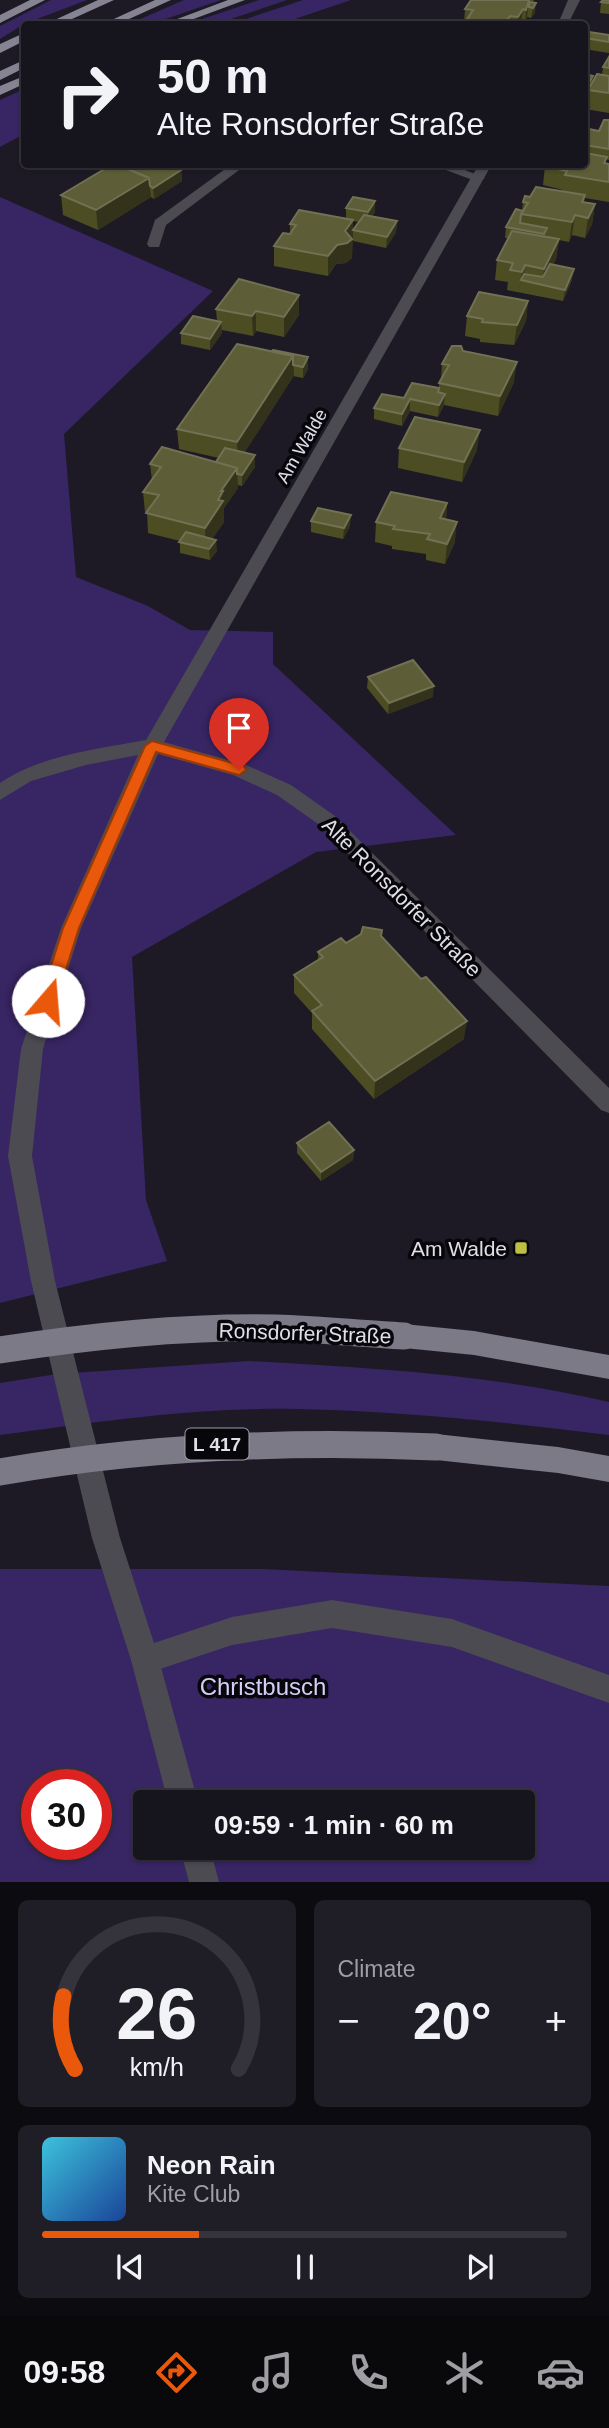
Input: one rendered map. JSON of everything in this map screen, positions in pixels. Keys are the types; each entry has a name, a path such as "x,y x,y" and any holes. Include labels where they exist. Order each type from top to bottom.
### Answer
{"highway":[{"path":"0,20 39,0"},
{"path":"59,21 108,0"},
{"path":"116,21 165,0"},
{"path":"179,21 239,0"},
{"path":"0,48 21,38"},
{"path":"0,76 21,66"},
{"path":"0,91 21,81"}],"main road":[{"name":"Ronsdorfer Straße","path":"0,1350 80,1336 277,1328 474,1343 609,1367"},
{"name":"L 417","path":"0,1472 48,1462 204,1444 349,1442 436,1447 558,1460 609,1469"}],"street":[{"path":"564,21 574,0"},
{"path":"154,244 160,223 236,168"},
{"path":"459,168 482,172"},
{"name":"Am Walde","path":"180,1790 145,1660 106,1538 43,1281 20,1156 32,1049 64,952 152,746 482,172"},
{"name":"Alte Ronsdorfer Straße","path":"0,793 24,776 86,758 152,746 239,770 284,790 328,821 609,1103"},
{"path":"145,1660 232,1631 332,1614 452,1633 609,1689"},
{"path":"198,1860 204,1882"}],"green space":[{"path":"51,0 87,0 32,21 21,21 21,26 0,39 0,26"},
{"path":"184,0 221,0 160,21 136,21"},
{"path":"259,0 287,0 225,21 196,21"},
{"path":"303,0 351,0 289,21 240,21"},
{"path":"21,90 21,136 0,147 0,100"},
{"path":"0,197 213,291 64,434 76,577 148,606 190,630 273,632 273,664 456,835 316,852 132,957 146,1200 167,1261 0,1303"},
{"path":"249,1361 430,1374 565,1392 609,1402 609,1435 375,1412 260,1409 185,1413 0,1435 0,1383 57,1374"},
{"name":"Christbusch","path":"0,1569 262,1569 609,1586 609,1882 0,1882"}],"building":[{"path":"471,0 529,0 526,10 523,9 518,17 510,16 506,21 466,21 473,10 465,9"},
{"path":"588,34 609,35 609,42 588,38"},
{"path":"609,57 609,68 603,67"},
{"path":"597,74 609,76 609,93 588,90"},
{"path":"604,120 609,120 609,149 588,146 588,129 599,131"},
{"path":"588,154 607,157 604,163 609,164 609,182 565,175 567,171 554,168 588,168"},
{"path":"106,168 126,168 149,178 96,210 61,195"},
{"path":"127,169 181,170 153,188 149,178"},
{"path":"536,187 585,195 582,202 595,204 588,218 575,215 572,222 521,214 528,203 523,202 525,196 530,197"},
{"path":"353,197 375,201 368,212 346,208"},
{"path":"516,209 523,211 520,223 547,228 544,234 506,227"},
{"path":"299,210 353,220 345,231 352,239 337,245 328,256 274,246 283,233 290,234 296,225 290,224"},
{"path":"364,215 397,221 387,237 353,230"},
{"path":"512,231 559,239 544,269 525,265 522,272 510,270 513,263 497,260"},
{"path":"550,264 574,269 565,290 521,280 524,274 543,277"},
{"path":"239,279 299,295 284,317 256,311 252,316 216,309"},
{"path":"479,292 528,301 517,325 482,322 483,319 467,316"},
{"path":"193,316 221,322 210,339 181,333"},
{"path":"237,344 293,356 237,442 177,429"},
{"path":"452,346 461,346 463,351 517,362 500,396 439,383 449,365 442,364"},
{"path":"273,350 308,357 303,367 293,365 293,356"},
{"path":"412,383 439,388 438,392 445,394 439,405 410,399 402,414 374,408 382,394 404,398"},
{"path":"415,417 480,430 464,462 399,448"},
{"path":"162,447 237,468 221,491 218,500 223,501 205,528 146,513 159,495 143,492 161,467 150,464"},
{"path":"225,448 255,455 242,475 237,474 237,468 216,462"},
{"path":"391,492 447,503 440,518 457,522 447,544 427,539 430,534 393,529 395,526 376,522"},
{"path":"318,508 351,515 344,528 311,521"},
{"path":"186,532 216,540 209,549 179,542"},
{"path":"413,660 434,686 389,703 368,677"},
{"path":"363,927 382,930 381,936 421,979 426,977 467,1021 375,1081 312,1011 322,1005 294,975 323,957 318,952 341,938 346,943 361,934"},
{"path":"329,1122 354,1150 321,1172 297,1143"}],"place":[{"name":"Am Walde","path":"521,1248"}],"route":[{"path":"48,1001 71,928 152,746 239,770"}]}
